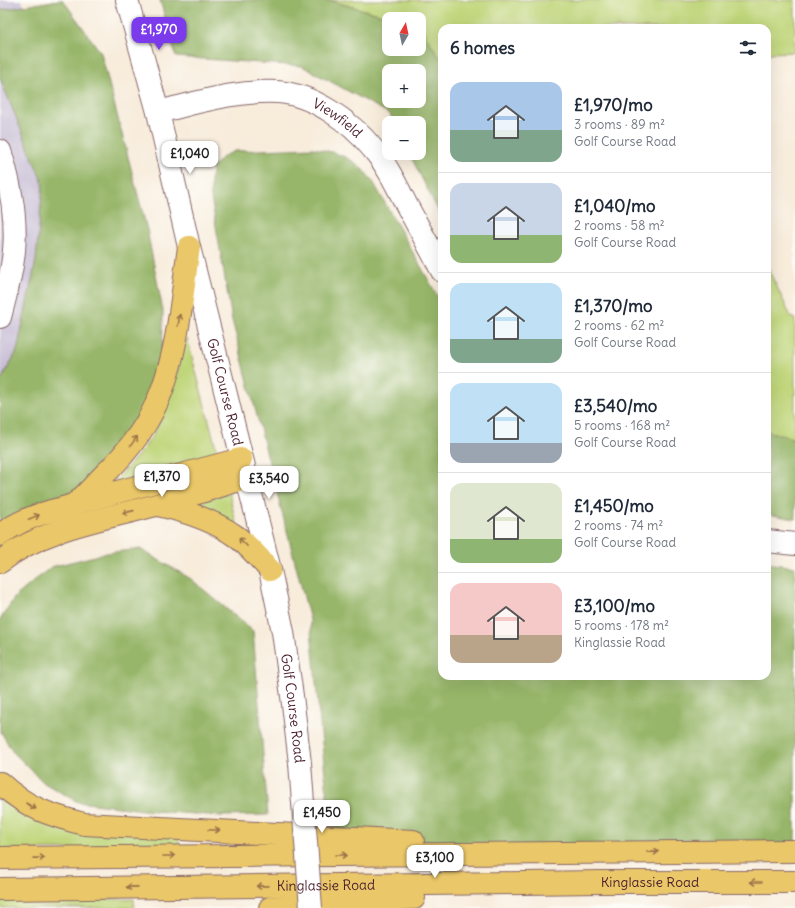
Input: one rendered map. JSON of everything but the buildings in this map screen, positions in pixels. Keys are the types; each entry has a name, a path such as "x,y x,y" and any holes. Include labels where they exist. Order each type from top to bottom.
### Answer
{"main road":[{"path":"75,504 115,465 133,443 149,418 162,390 171,360 179,323 189,247"},
{"path":"0,535 9,528 34,516 75,504 244,469"},
{"path":"0,562 12,553 51,533 157,505 244,469"},
{"path":"157,505 181,510 222,527 238,538 270,570"},
{"path":"0,783 15,796 38,810 84,824 620,853"},
{"name":"Kinglassie Road","path":"0,858 795,851"},
{"path":"270,908 288,908 602,882"},
{"name":"Kinglassie Road","path":"0,889 602,882 795,882"}],"street":[{"name":"Golf Course Road","path":"127,0 158,112 189,247 270,570 283,632 300,763 311,908"},
{"name":"Viewfield","path":"158,112 239,94 257,92 279,92 297,96 331,111 352,128 374,150 394,182 438,264"},
{"path":"0,151 4,163 13,210 14,250 8,290 0,317"},
{"path":"771,541 795,544"}],"shaded area":[{"path":"0,0 22,0 82,225 0,502"}],"green space":[{"path":"63,0 101,53 147,230 163,311 162,390 75,504 0,535 0,382 17,351 36,260 43,184 0,78 0,10"},
{"path":"160,0 327,0 382,15 382,56 426,56 426,36 438,55 438,210 413,160 426,160 426,116 391,116 390,114 302,66 176,57"},
{"path":"328,0 795,0 795,52 771,53 771,24 438,24 438,56 426,36 426,12 382,12 382,15"},
{"path":"313,148 332,152 354,162 372,180 438,297 438,680 771,680 771,564 795,567 795,851 620,853 331,836 310,620 232,320 211,197 213,168 220,159 235,151"},
{"path":"771,274 791,317 795,319 795,439 771,432"},
{"path":"187,338 218,455 114,484 145,446 160,422 173,387"},
{"path":"771,432 795,439 795,519 771,515"},
{"path":"229,493 237,527 195,506 193,503"},
{"path":"140,549 191,579 253,631 268,815 220,816 143,810 78,802 44,783 12,751 0,730 0,620 15,597 51,567 107,553"},
{"path":"0,796 179,837 179,848 0,850"},
{"path":"134,899 134,908 0,908 0,900"}]}
